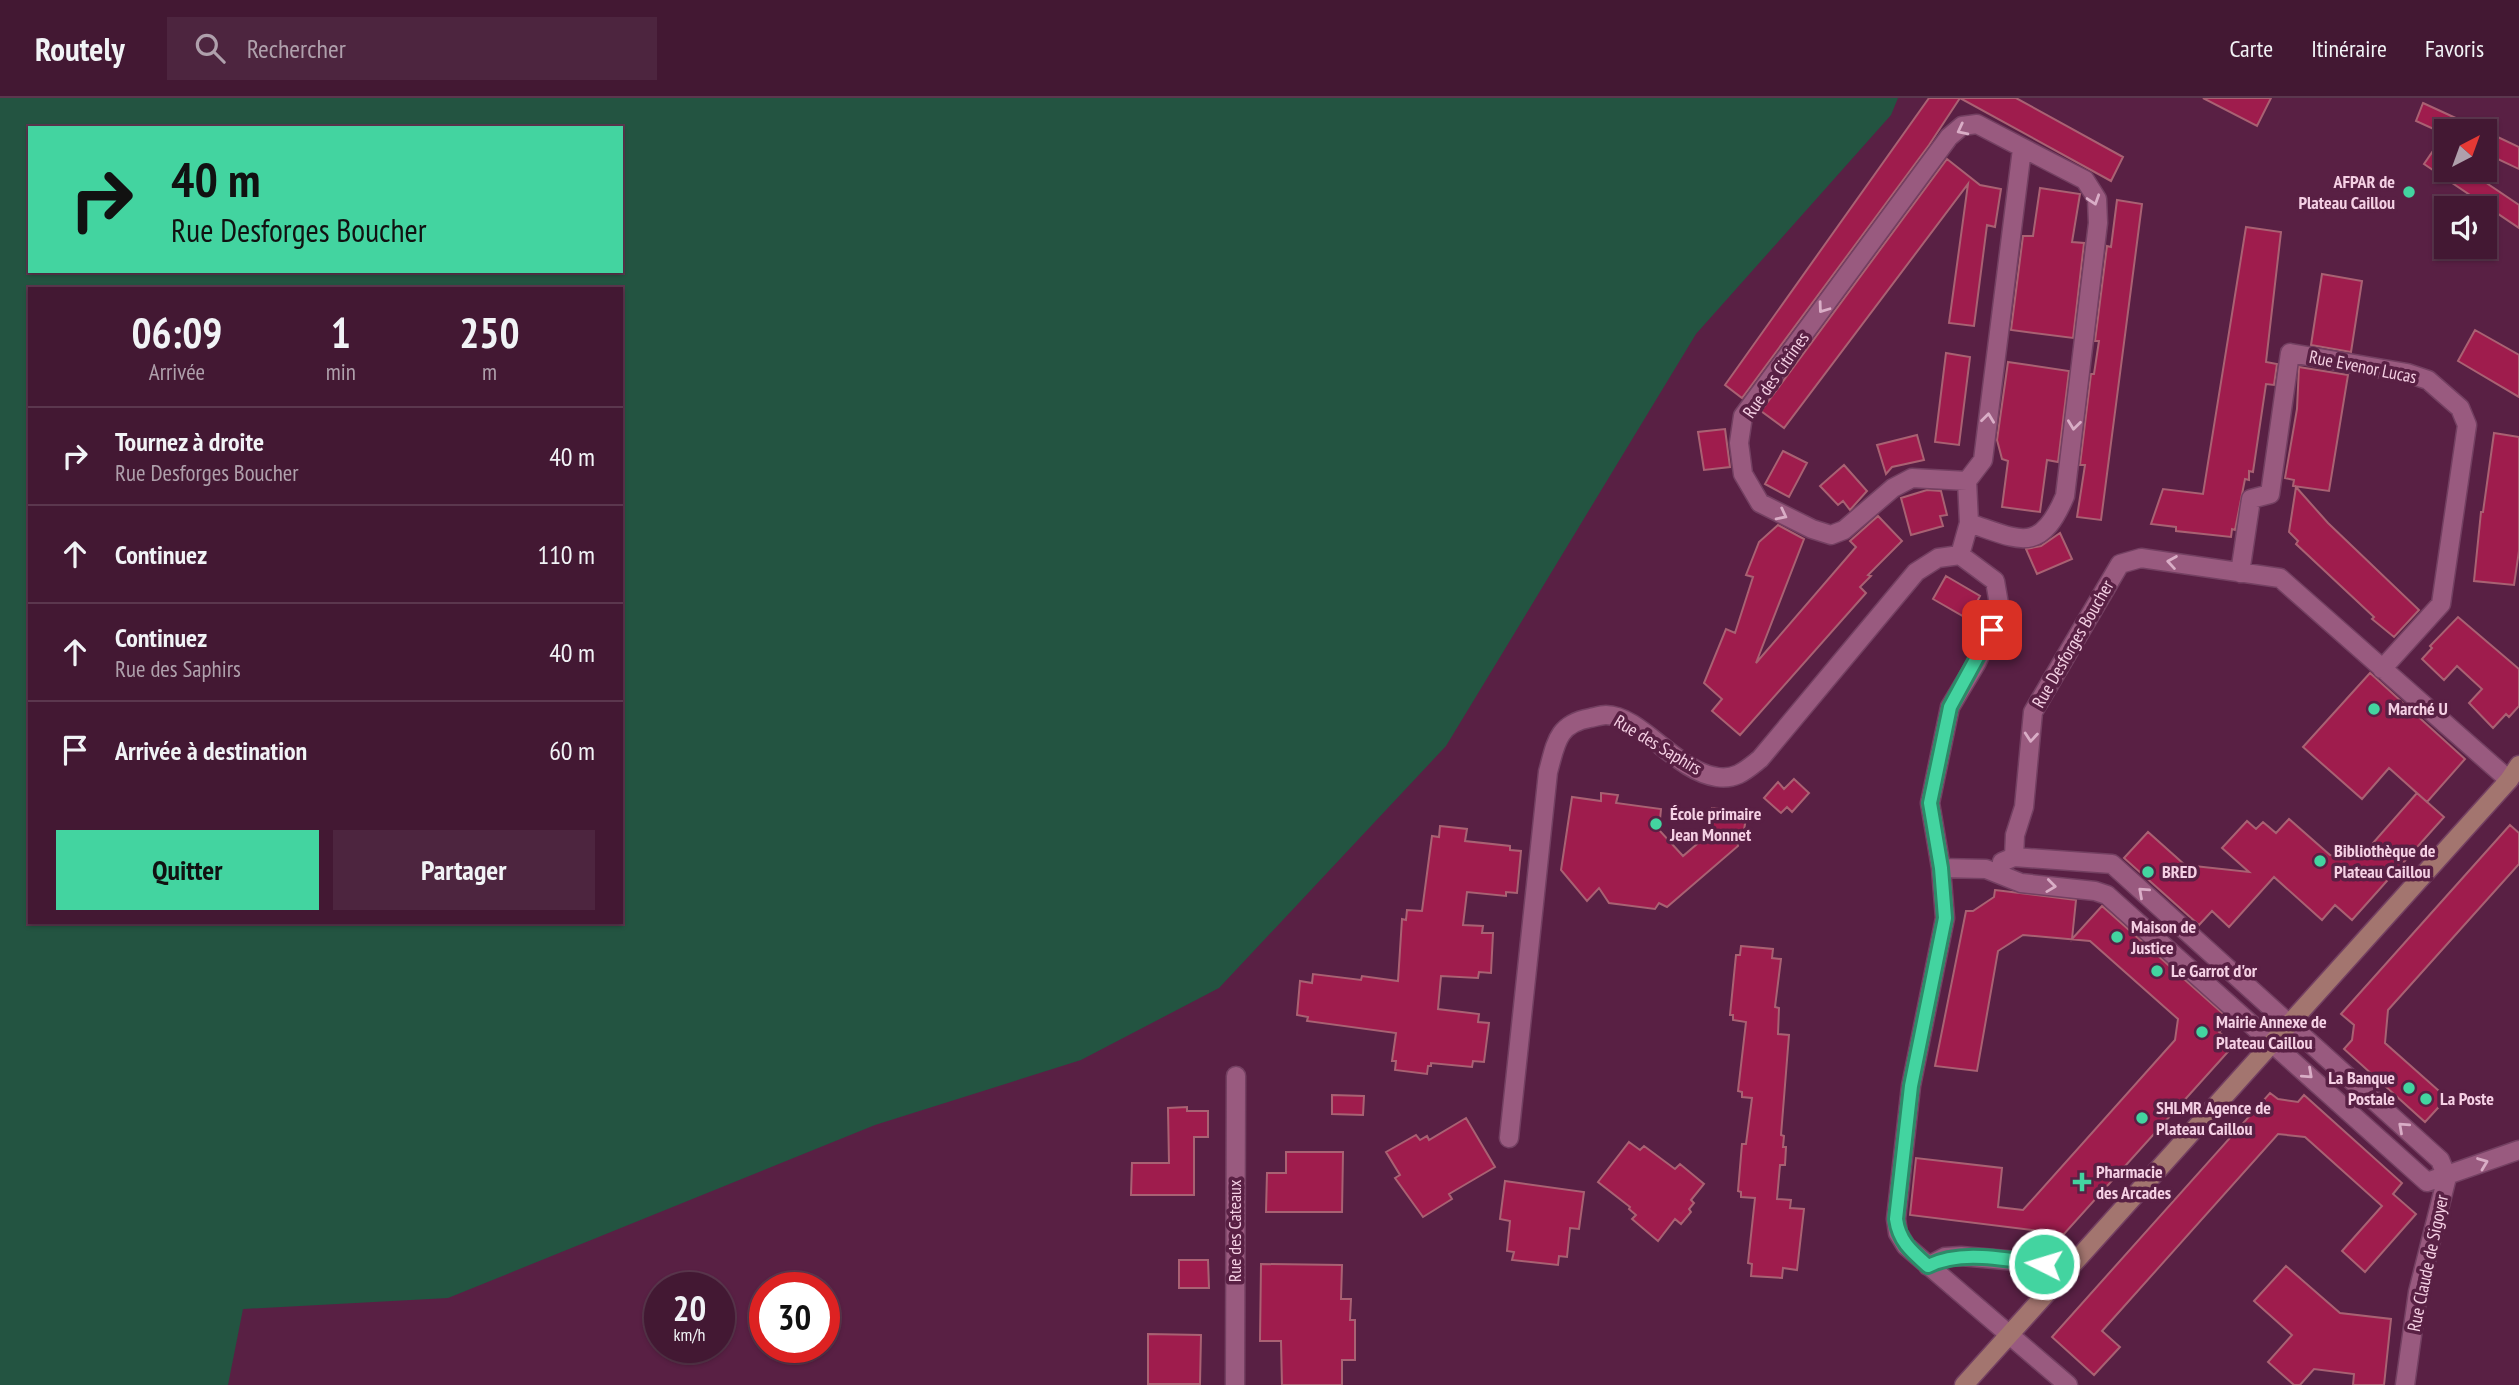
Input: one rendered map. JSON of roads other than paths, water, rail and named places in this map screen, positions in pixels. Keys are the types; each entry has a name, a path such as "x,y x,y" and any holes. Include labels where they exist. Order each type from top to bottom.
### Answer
{"main road":[{"path":"1964,1385 2509,780 2519,765"}],"street":[{"name":"Rue des Citrines","path":"1967,481 1912,478 1893,488 1844,530 1830,535 1760,503 1742,474 1739,443 1743,416 1949,137 1962,127 1977,124 2085,180 2097,199 2098,223 2065,496 2054,521 2042,534 2024,539 1969,523"},
{"path":"2022,149 1983,460 1967,481 1969,523 1960,555 1995,581 2000,610 1976,662 1950,707 1930,803 1941,868 1945,918 1911,1086 1896,1219 1898,1233 1906,1246 2068,1385"},
{"name":"Rue Evenor Lucas","path":"2240,573 2250,499 2270,494 2290,353 2407,373 2428,380 2460,408 2467,425 2454,524 2441,604 2382,669"},
{"name":"Rue des Saphirs","path":"1509,1138 1548,772 1558,735 1577,720 1607,715 1633,725 1694,771 1718,777 1738,776 1760,760 1916,572 1938,558 1960,555"},
{"name":"Rue Desforges Boucher","path":"2014,857 2015,835 2024,807 2033,712 2120,564 2141,558 2280,578 2509,780"},
{"path":"1941,868 1986,869 2021,883 2095,891 2107,895 2427,1182 2447,1177 2440,1160 2112,864 2014,857 1986,869"},
{"path":"2095,891 2112,864"},
{"name":"Rue des Cateaux","path":"1235,1385 1236,1076"},
{"name":"Rue Claude de Sigoyer","path":"2405,1385 2418,1292 2447,1177 2519,1150"},
{"path":"1928,1266 1945,1257 1961,1256 2071,1266"}],"place":[{"name":"AFPAR de Plateau Caillou","path":"2409,192"},
{"name":"Marché U","path":"2374,709"},
{"name":"École primaire Jean Monnet","path":"1656,824"},
{"name":"Bibliothèque de Plateau Caillou","path":"2320,861"},
{"name":"BRED","path":"2148,872"},
{"name":"Maison de Justice","path":"2117,937"},
{"name":"Le Garrot d'or","path":"2157,971"},
{"name":"Mairie Annexe de Plateau Caillou","path":"2202,1032"},
{"name":"La Banque Postale","path":"2409,1088"},
{"name":"La Poste","path":"2426,1099"},
{"name":"SHLMR Agence de Plateau Caillou","path":"2142,1118"},
{"name":"Pharmacie des Arcades","path":"2082,1182"}]}
